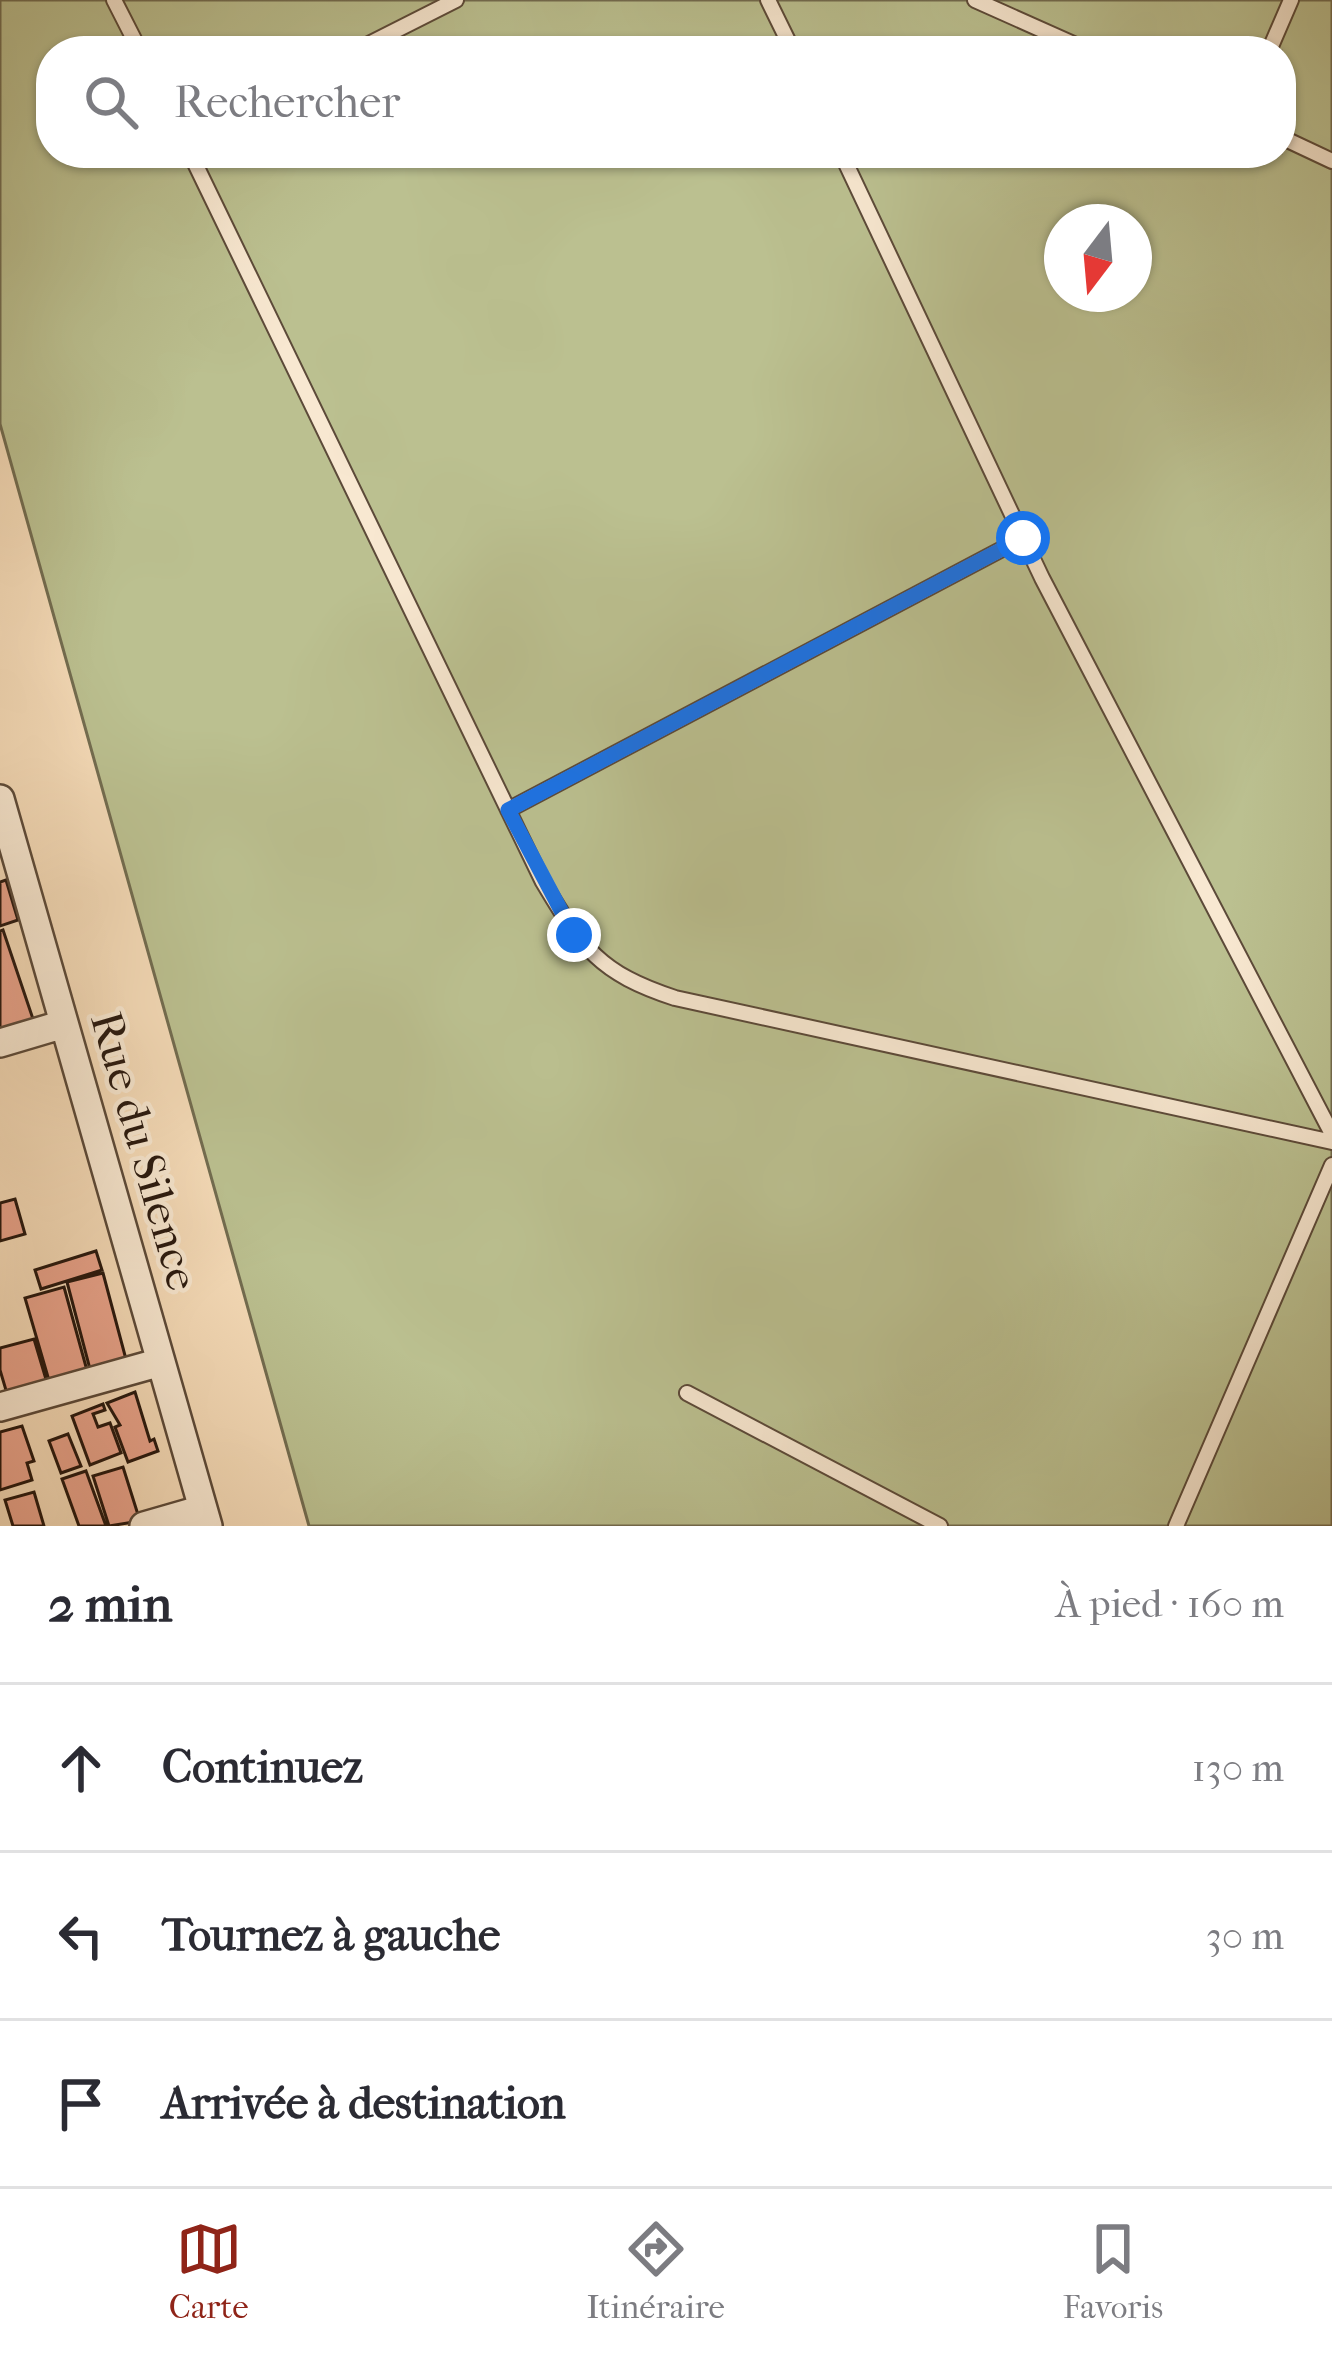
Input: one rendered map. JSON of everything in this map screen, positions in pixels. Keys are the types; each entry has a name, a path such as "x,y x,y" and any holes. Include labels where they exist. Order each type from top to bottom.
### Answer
{"street":[{"name":"Rue du Silence","path":"0,800 205,1518"},
{"path":"0,1043 64,1024"},
{"path":"1,1402 161,1362"},
{"path":"144,1526 205,1518"}],"lane":[{"path":"114,0 132,36"},
{"path":"385,36 456,0"},
{"path":"769,0 786,36"},
{"path":"975,0 1055,36"},
{"path":"1275,36 1291,0"},
{"path":"1296,144 1332,160"},
{"path":"197,168 508,810 574,935 602,965 640,987 1332,1138"},
{"path":"848,168 1023,538 1332,1138"},
{"path":"508,810 1023,538"},
{"path":"1176,1526 1332,1165"},
{"path":"687,1393 940,1526"}],"green space":[{"path":"0,0 1332,0 1332,1526 309,1526 0,424"}],"building":[{"path":"6,880 18,920 0,926 0,882"},
{"path":"0,931 33,1019 0,1030"},
{"path":"15,1199 25,1234 0,1241 0,1203"},
{"path":"96,1251 102,1270 41,1289 35,1270"},
{"path":"103,1273 127,1363 91,1373 67,1282"},
{"path":"64,1287 88,1374 50,1384 25,1298"},
{"path":"34,1339 48,1386 8,1397 0,1348"},
{"path":"135,1392 150,1441 154,1439 158,1451 128,1462 115,1427 120,1425 107,1403"},
{"path":"103,1404 105,1410 93,1414 98,1427 110,1423 121,1453 90,1465 72,1416"},
{"path":"22,1426 34,1461 27,1463 32,1480 0,1490 0,1432"},
{"path":"68,1434 81,1466 61,1473 49,1441"},
{"path":"123,1467 140,1521 109,1526 93,1476"},
{"path":"86,1471 106,1526 79,1526 62,1479"},
{"path":"34,1492 44,1526 13,1526 5,1500"}],"route":[{"path":"574,935 508,810 1023,538"}]}
